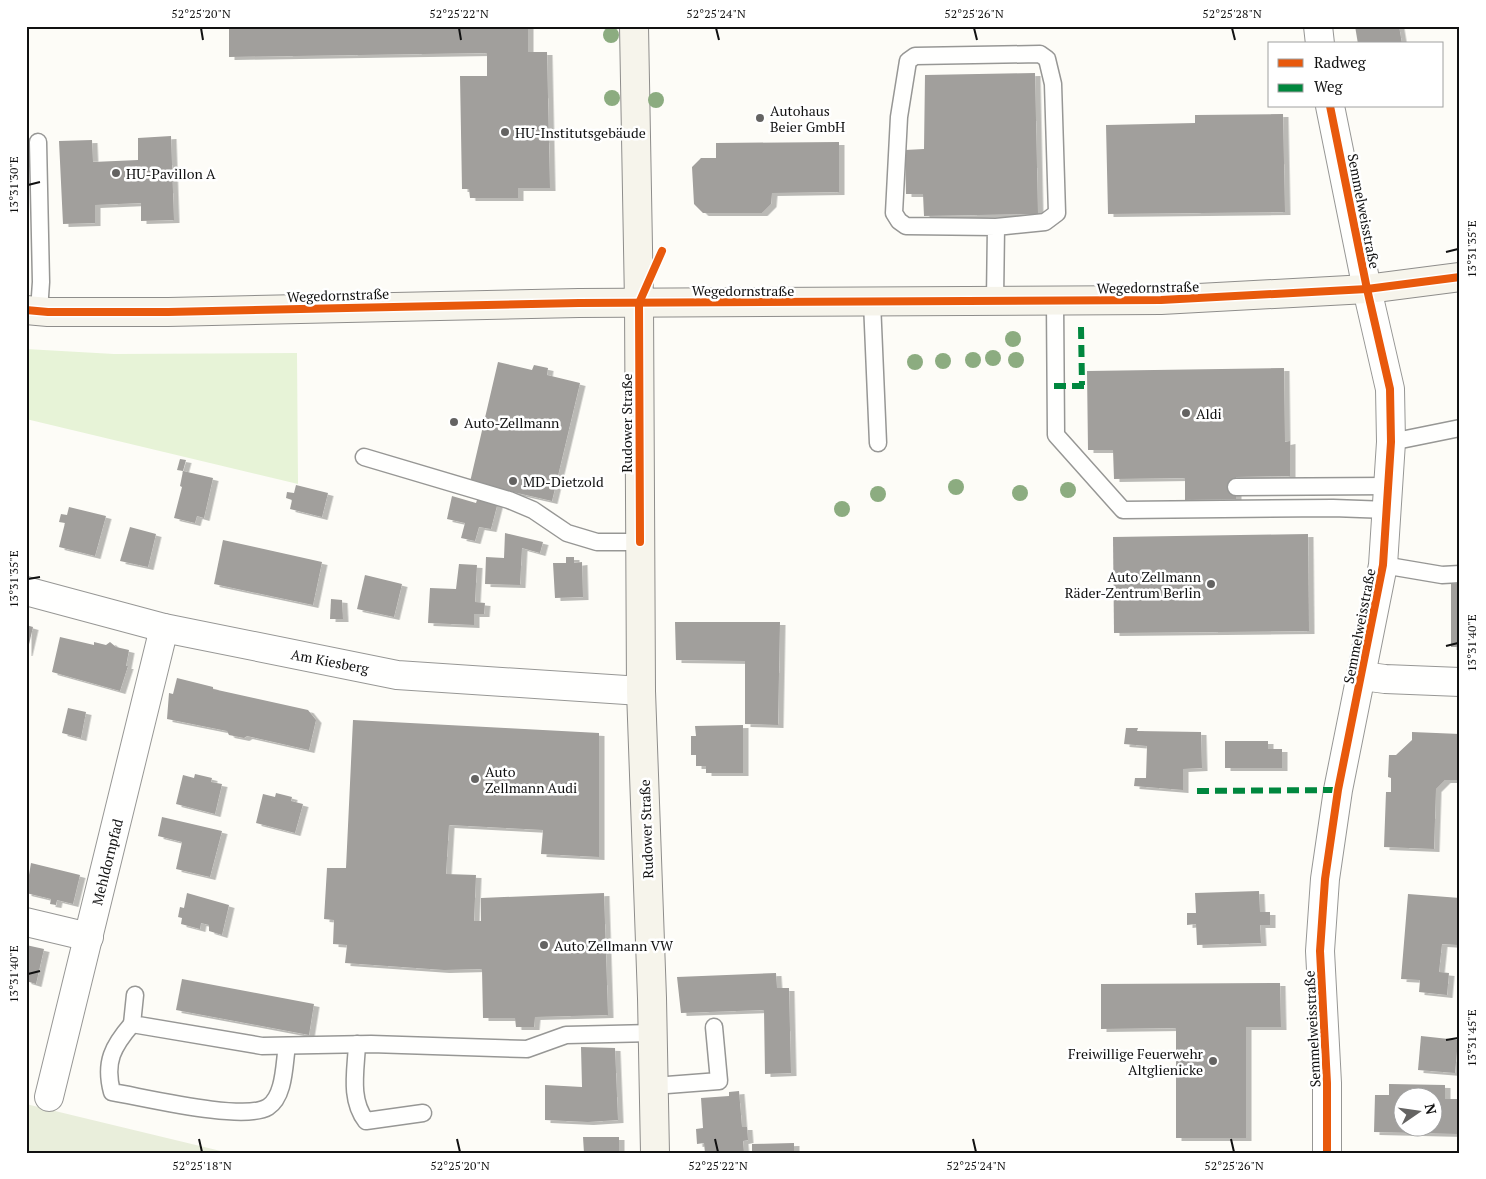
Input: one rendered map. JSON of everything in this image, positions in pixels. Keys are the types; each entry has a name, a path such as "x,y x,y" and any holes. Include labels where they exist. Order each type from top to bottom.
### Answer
{"street":[{"name":"Rudower Straße","path":"634,26 639,304 641,691 653,1033 655,1153"},
{"path":"1318,26 1320,42"},
{"name":"Semmelweisstraße","path":"1327,1153 1327,1083 1320,951 1324,888 1338,790 1383,565 1389,498 1391,442 1390,389 1367,289 1330,108"},
{"name":"Wegedornstraße","path":"33,311 168,312 421,305 1170,300 1367,289 1460,277"},
{"name":"Am Kiesberg","path":"26,591 164,628 397,675 641,691"},
{"name":"Mehldornpfad","path":"49,1097 164,628"},
{"path":"1362,676 1385,680 1460,682"},
{"path":"26,922 89,938"}],"lane":[{"path":"1040,54 1047,59 1053,84 1057,213 1045,222 996,227 906,226 898,221 894,213 899,117 908,61 915,56 1040,54"},
{"path":"33,311 41,282 38,142"},
{"path":"995,300 996,227"},
{"path":"1055,301 1056,435 1123,510 1333,508 1389,498"},
{"path":"872,302 878,442"},
{"path":"1391,442 1460,428"},
{"path":"364,457 509,500 533,510 567,533 597,542 640,542"},
{"path":"1236,487 1389,498"},
{"path":"1383,565 1442,575 1460,574"},
{"path":"134,995 132,1024 115,1043 108,1076 112,1092 226,1111 251,1112 269,1107 279,1093 286,1046"},
{"path":"132,1024 262,1046 357,1044 527,1049 566,1035 653,1033"},
{"path":"654,1086 719,1081 714,1027"},
{"path":"357,1044 355,1100 358,1110 366,1121 423,1114"}],"green space":[{"path":"26,349 114,354 297,353 298,484 26,419"},
{"path":"26,1104 229,1153 26,1153"}],"building":[{"name":"HU-Institutsgebäude","path":"229,26 528,26 528,52 547,52 550,188 518,188 518,198 470,198 469,189 462,189 460,76 487,76 487,53 229,57"},
{"path":"1355,26 1399,26 1402,42 1358,42"},
{"path":"1035,73 1038,214 924,216 923,194 906,194 905,150 924,149 925,75"},
{"path":"1283,114 1285,212 1108,214 1106,125 1195,123 1195,115"},
{"name":"HU-Pavillon A","path":"171,136 174,220 141,221 141,203 95,205 95,223 63,224 59,141 92,140 93,162 138,160 138,138"},
{"path":"839,142 839,192 772,193 771,204 762,213 703,213 694,204 692,167 701,158 716,158 716,143"},
{"path":"498,362 532,370 534,365 548,368 547,375 580,383 552,501 470,482"},
{"name":"Aldi","path":"1284,368 1285,442 1290,441 1290,476 1236,477 1236,499 1185,500 1185,478 1114,479 1113,450 1088,450 1087,371"},
{"path":"180,459 186,460 183,471 177,470"},
{"path":"183,471 213,478 204,518 197,516 195,523 174,518 182,487 180,486"},
{"path":"296,485 328,493 322,517 290,509 292,500 286,498 287,492 294,493"},
{"path":"452,496 476,503 478,497 498,502 491,529 479,527 475,541 461,538 465,523 447,519"},
{"path":"69,507 106,516 95,556 59,547 65,523 59,522 61,514 67,515"},
{"path":"130,527 156,534 148,567 120,561"},
{"path":"505,533 543,542 540,553 522,548 520,585 485,584 486,557 504,558"},
{"name":"Auto Zellmann Räder-Zentrum Berlin","path":"1308,534 1309,631 1114,633 1113,537"},
{"path":"223,540 322,562 313,605 214,584"},
{"path":"566,557 574,557 574,563 582,562 583,597 555,598 553,563 566,563"},
{"path":"459,564 477,565 475,602 485,603 484,614 474,614 474,625 428,623 430,588 456,589"},
{"path":"365,575 402,584 394,617 357,609"},
{"path":"1460,583 1460,647 1451,647 1451,584"},
{"path":"331,599 342,600 343,619 330,619"},
{"path":"675,622 780,622 778,725 745,724 745,661 676,660"},
{"path":"26,625 33,627 27,653 26,653"},
{"path":"60,637 94,645 94,642 106,645 110,642 116,647 129,650 126,666 128,666 120,691 52,672"},
{"path":"177,678 213,687 213,689 308,710 316,720 309,750 247,736 244,738 229,735 227,731 167,719 169,693 173,694"},
{"path":"68,708 86,712 81,738 62,733"},
{"path":"353,720 599,733 599,857 541,854 543,830 449,825 446,874 476,875 474,921 481,921 481,898 604,893 608,1015 535,1017 534,1027 516,1027 515,1018 483,1018 482,969 444,970 345,963 347,945 333,944 334,920 324,919 327,868 346,868"},
{"path":"743,725 743,773 706,773 706,766 696,766 696,755 691,755 691,736 696,736 695,726"},
{"path":"1126,728 1138,728 1137,731 1201,732 1202,768 1183,769 1183,790 1134,786 1135,778 1146,778 1147,746 1124,744"},
{"path":"1412,732 1460,734 1460,780 1445,780 1436,789 1434,849 1384,847 1386,792 1391,792 1391,778 1388,777 1389,755 1396,755 1412,740"},
{"path":"1225,741 1268,741 1268,749 1282,749 1282,768 1225,768"},
{"path":"195,774 212,778 211,782 222,784 215,814 176,804 183,775 194,778"},
{"path":"276,793 292,797 291,801 303,804 295,833 256,823 263,794 275,797"},
{"path":"162,817 222,831 210,877 176,869 182,842 158,836"},
{"path":"31,863 80,875 73,904 57,900 56,905 50,904 51,899 26,893"},
{"path":"1259,891 1260,912 1270,912 1270,925 1260,925 1261,943 1197,945 1196,924 1187,925 1187,913 1196,913 1195,893"},
{"path":"187,893 229,905 222,935 209,931 209,925 201,923 200,929 181,924 182,918 178,917 180,907 184,908"},
{"path":"1408,894 1460,898 1458,945 1442,944 1439,972 1449,973 1447,995 1419,992 1420,980 1401,979"},
{"path":"26,945 44,949 36,984 26,981"},
{"path":"776,973 777,988 789,988 791,1073 765,1074 764,1010 681,1013 677,977"},
{"path":"182,979 314,1004 309,1035 176,1010"},
{"path":"1280,983 1281,1027 1246,1027 1246,1138 1176,1138 1176,1028 1101,1029 1101,984"},
{"path":"1421,1036 1458,1040 1455,1073 1418,1070"},
{"path":"581,1047 615,1048 618,1120 588,1122 545,1120 545,1085 582,1087"},
{"path":"1389,1084 1445,1085 1445,1099 1459,1099 1458,1134 1444,1134 1444,1086 1394,1086 1394,1132 1374,1132 1375,1095 1389,1095"},
{"path":"739,1091 742,1127 747,1127 748,1140 743,1141 744,1153 705,1153 704,1143 697,1144 696,1129 703,1128 701,1098 729,1096 729,1092"},
{"path":"583,1137 619,1137 619,1153 584,1153"},
{"path":"794,1143 794,1153 752,1153 752,1144"}],"marked path":[{"path":"1081,327 1082,385"},
{"path":"1054,386 1087,386"},
{"path":"1197,791 1338,790"}],"cycle path":[{"path":"1327,1153 1327,1083 1320,951 1325,879 1338,790 1383,565 1391,442 1390,389 1367,289 1330,108"},
{"path":"640,542 639,303 662,251"},
{"path":"26,310 48,312 168,312 579,303 1161,300 1367,289 1460,277"}],"place":[{"name":"Autohaus Beier GmbH","path":"760,118"},
{"name":"HU-Institutsgebäude","path":"505,132"},
{"name":"HU-Pavillon A","path":"116,173"},
{"name":"Aldi","path":"1186,413"},
{"name":"Auto-Zellmann","path":"454,422"},
{"name":"MD-Dietzold","path":"513,481"},
{"name":"Auto Zellmann Räder-Zentrum Berlin","path":"1211,584"},
{"name":"Auto Zellmann Audi","path":"475,779"},
{"name":"Auto Zellmann VW","path":"544,945"},
{"name":"Freiwillige Feuerwehr Altglienicke","path":"1213,1061"}]}
